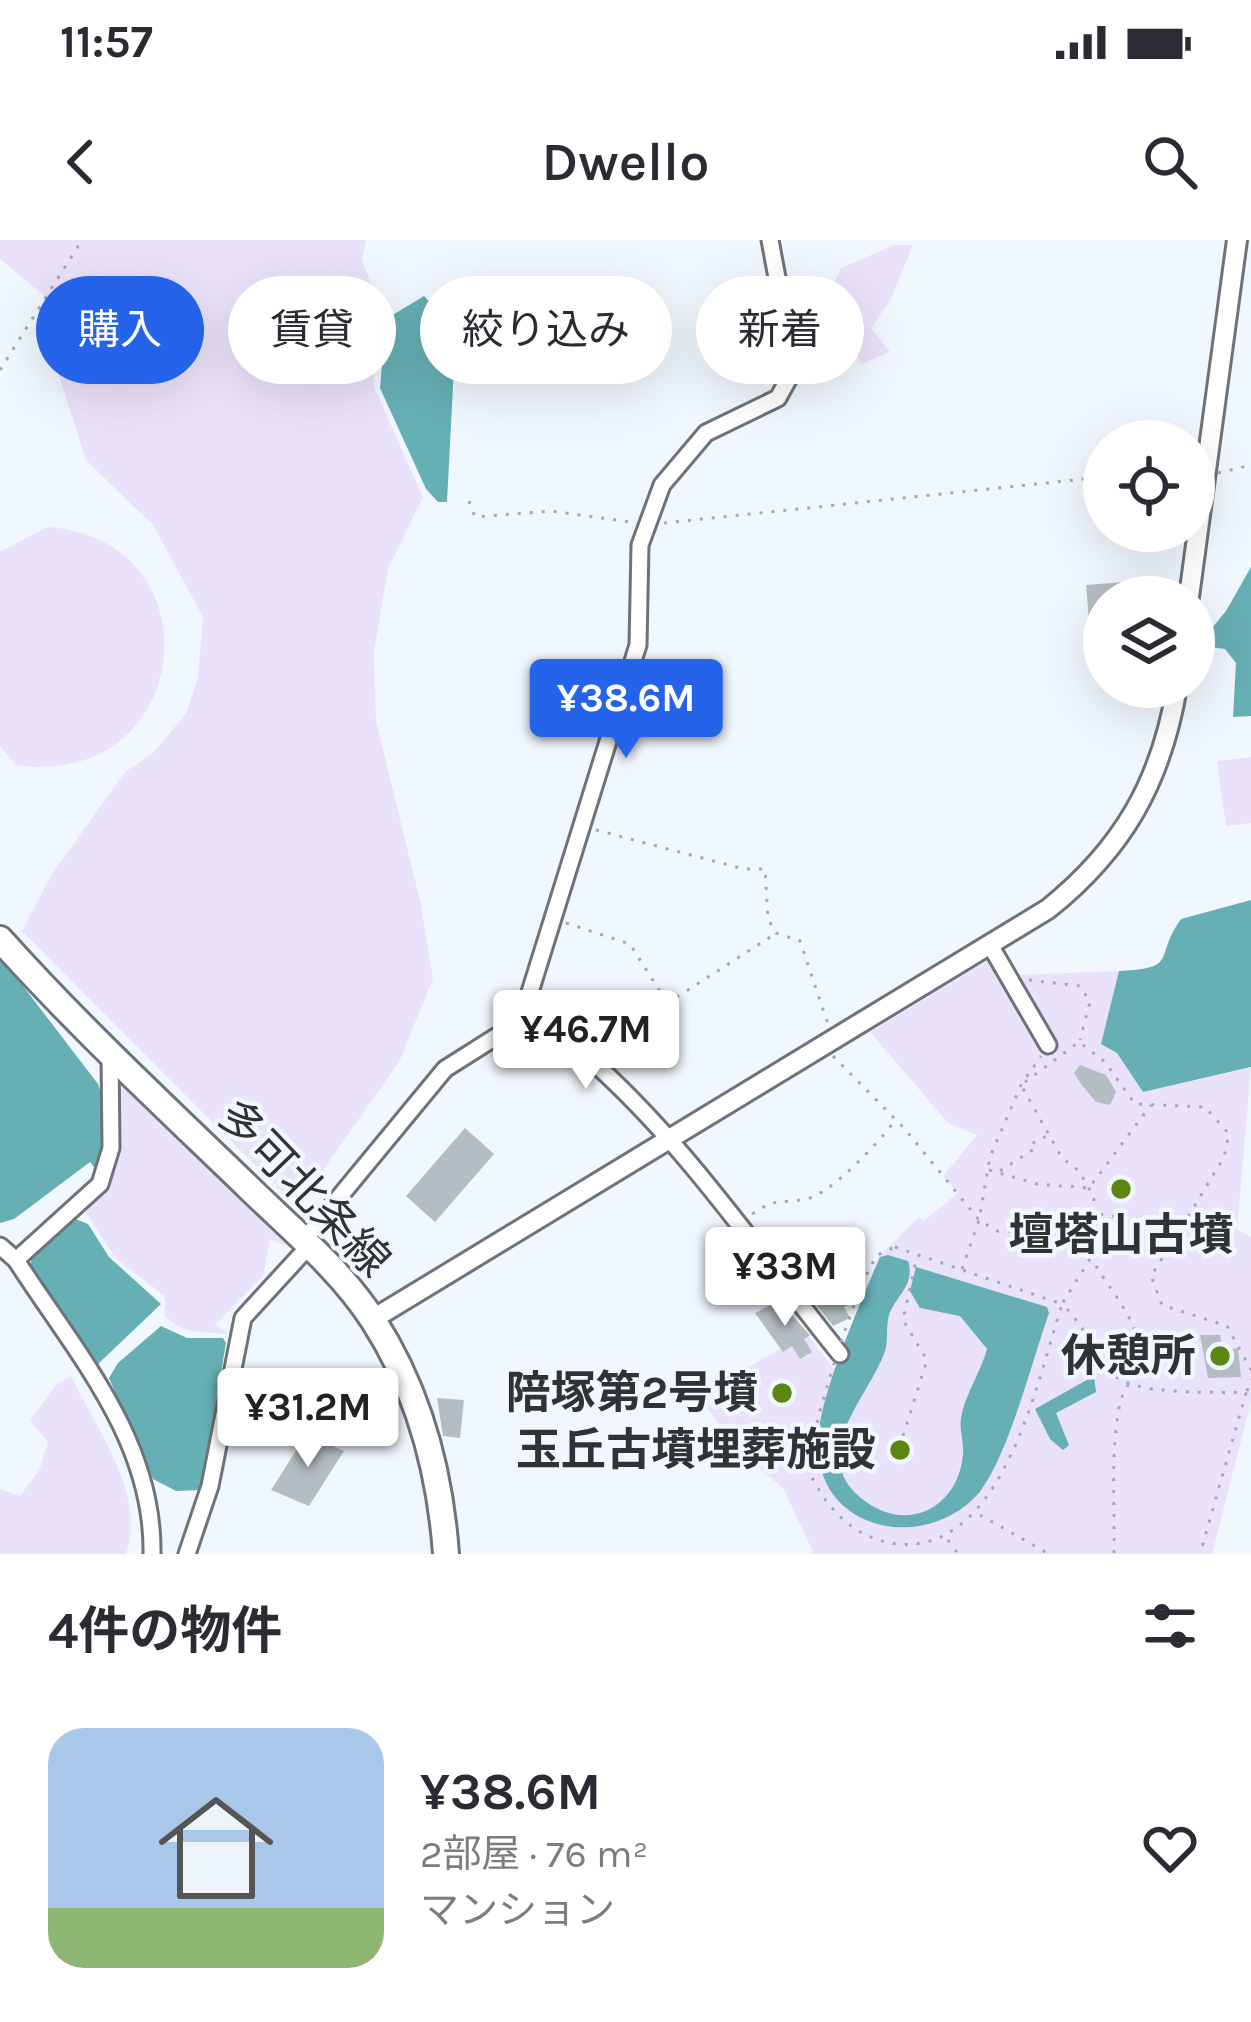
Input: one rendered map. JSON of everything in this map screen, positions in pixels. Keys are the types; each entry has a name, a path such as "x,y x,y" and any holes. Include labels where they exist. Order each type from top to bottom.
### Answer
{"main road":[{"name":"多可北条線","path":"0,939 110,1055 306,1244 373,1319 421,1420 442,1505 446,1554"}],"street":[{"path":"187,1554 210,1486 243,1318 445,1069 521,1021 638,645 640,545 662,485 688,448 706,433 778,398 789,386 794,369 770,240"},
{"path":"1213,420 1237,240"},
{"path":"373,1319 990,945 1079,884 1136,815 1160,765 1172,708"},
{"path":"990,945 1048,1045"},
{"path":"521,1021 557,1035 586,1055 665,1140 840,1354"},
{"path":"16,1260 100,1184 111,1148 110,1055"},
{"path":"0,1246 16,1260 95,1376 137,1457 153,1511 152,1554"}],"path":[{"path":"0,370 82,240"},
{"path":"1215,474 1251,466"},
{"path":"469,501 475,517 551,511 648,525 1083,479"},
{"path":"583,827 743,869 765,869 768,920 776,934"},
{"path":"553,919 631,944 667,1002"},
{"path":"586,1055 776,934 800,940 828,1042 979,1220 1010,1235 1052,1231 1093,1213 1182,1227"},
{"path":"1009,979 1080,986 1090,1002 1079,1042 1021,1085"},
{"path":"1079,1042 1105,1062 1135,1104 1205,1106 1229,1134 1224,1157 1151,1276 1162,1305 1227,1326 1251,1370"},
{"path":"962,1269 979,1220 986,1169 1021,1085 1048,1045"},
{"path":"1021,1085 1040,1109 1049,1135 1089,1188 1093,1213"},
{"path":"1089,1188 1152,1103"},
{"path":"735,1225 775,1198 810,1199 875,1147 896,1120"},
{"path":"1000,1171 1049,1135"},
{"path":"986,1169 1037,1184 1089,1188"},
{"path":"1082,1233 1090,1259 1137,1341 1136,1376 1116,1430 1114,1554"},
{"path":"895,1247 1062,1304 1089,1331 1112,1374 1129,1386 1246,1393"},
{"path":"903,1436 926,1360 903,1320 917,1255"},
{"path":"811,1442 808,1471 848,1525 884,1542 916,1544 946,1538 979,1514 999,1481 1062,1304 1090,1259"},
{"path":"1200,1554 1251,1379"},
{"path":"979,1514 1050,1550 1049,1554"},
{"path":"946,1538 958,1554"}],"shaded area":[{"path":"0,240 366,240 362,259 368,276 228,276 228,384 374,384 423,497 388,569 374,652 376,720 421,905 433,979 399,1062 297,1207 22,931 52,874 125,772 154,752 187,712 198,677 203,617 153,525 86,460 62,384 204,384 204,276 36,276 36,289 0,259"},
{"path":"894,245 913,245 891,299 871,328 890,352 864,363 864,276 837,276 841,268"},
{"path":"47,527 103,541 140,572 160,614 163,660 150,704 121,740 76,762 16,765 0,746 0,552"},
{"path":"1251,757 1251,823 1226,826 1217,761"},
{"path":"1002,952 1018,975 1119,971 1101,1044 1117,1053 1143,1092 1251,1068 1237,1229 1251,1237 1251,1402 1212,1554 814,1554 783,1488 745,1457 695,1392 712,1381 716,1387 806,1333 834,1369 879,1256 919,1217 923,1221 958,1193 943,1176 977,1135 948,1123 870,1032"},
{"path":"111,1069 300,1241 292,1248 270,1239 263,1276 215,1325 229,1334 195,1331 172,1322 165,1316 165,1296 115,1258 85,1211 104,1185"},
{"path":"71,1376 124,1485 130,1508 126,1554 0,1554 0,1489 20,1496 40,1469 48,1442 30,1421 56,1385"}],"water":[{"path":"420,298 420,384 453,384 447,502 438,502 426,489 380,388 380,384 396,384 396,313"},
{"path":"1251,567 1251,716 1233,717 1236,663 1225,649 1215,648 1215,624"},
{"path":"1251,900 1251,1067 1143,1092 1117,1053 1101,1044 1119,971 1158,964 1181,919"},
{"path":"0,956 98,1084 106,1109 101,1162 95,1168 90,1162 14,1219 0,1223"},
{"path":"73,1218 88,1224 109,1257 161,1304 98,1364 30,1271 32,1253"},
{"path":"880,1257 908,1261 908,1281 889,1315 884,1354 840,1447 840,1466 848,1484 882,1511 914,1514 929,1509 952,1488 963,1454 963,1409 987,1349 960,1316 920,1308 910,1291 916,1267 1047,1307 1049,1313 1010,1432 979,1493 956,1512 931,1523 904,1527 877,1524 853,1514 834,1496 822,1472 818,1441 825,1399 842,1349"},
{"path":"161,1326 187,1338 223,1338 226,1343 201,1490 176,1491 153,1479 109,1378 118,1363"},
{"path":"1094,1376 1096,1392 1056,1413 1069,1445 1063,1450 1050,1439 1035,1409"}],"building":[{"path":"1080,1065 1106,1075 1116,1092 1110,1105 1096,1102 1081,1084 1074,1073"},
{"path":"465,1128 494,1154 435,1222 406,1196"},
{"path":"848,1288 855,1301 844,1307 850,1318 833,1326 815,1303"},
{"path":"779,1301 810,1335 804,1339 812,1352 800,1359 792,1346 783,1352 755,1313"},
{"name":"休憩所","path":"1200,1335 1220,1335 1223,1351 1238,1348 1241,1377 1208,1378"},
{"path":"437,1398 464,1400 460,1438 443,1436"},
{"path":"306,1435 344,1451 309,1506 271,1490"}],"place":[{"name":"壇塔山古墳","path":"1121,1189"},
{"name":"休憩所","path":"1220,1356"},
{"name":"陪塚第2号墳","path":"782,1393"},
{"name":"玉丘古墳埋葬施設","path":"900,1450"}]}
